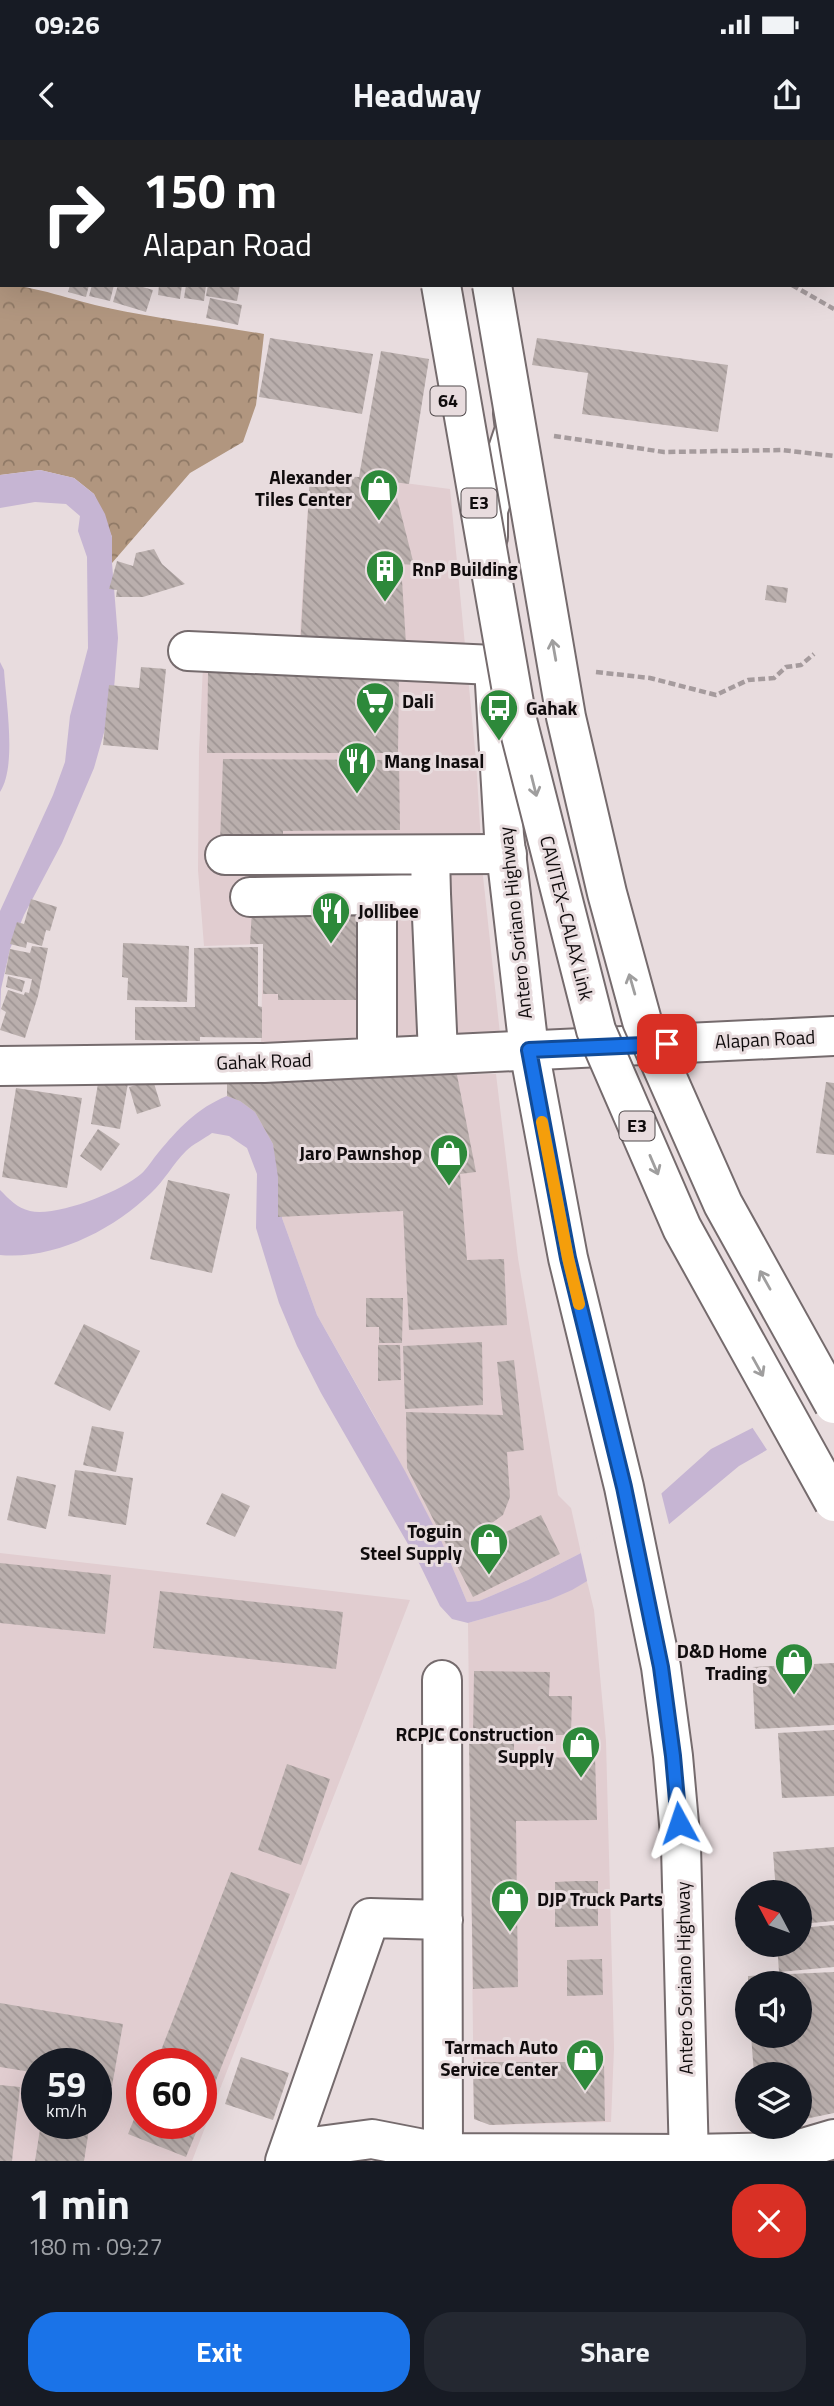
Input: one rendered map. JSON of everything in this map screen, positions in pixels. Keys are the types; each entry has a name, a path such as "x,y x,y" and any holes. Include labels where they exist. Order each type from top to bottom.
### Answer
{"main road":[{"name":"Antero Soriano Highway","path":"430,287 452,427 488,510"},
{"name":"CAVITEX–CALAX Link","path":"441,287 517,720 596,1030 682,1228 834,1502"},
{"name":"E3","path":"492,287 566,717 607,893 642,1021 723,1204 834,1405"},
{"name":"Antero Soriano Highway","path":"502,287 515,429 488,510 487,542 507,854 529,1050 568,1258 624,1487 661,1667 681,1846 689,2158"},
{"path":"188,651 494,665"},
{"path":"225,855 507,854"},
{"path":"430,855 438,1054"},
{"path":"250,897 431,894"},
{"path":"377,896 377,1057"},
{"name":"Alapan Road","path":"529,1050 834,1036"},
{"name":"Gahak Road","path":"3,1067 264,1063 529,1050"},
{"path":"442,1680 444,2157"},
{"path":"287,2156 370,1918 443,1920"},
{"path":"287,2156 372,2139 444,2157 689,2158 790,2152 834,2139"}],"path":[{"path":"796,287 834,309"},
{"path":"515,429 664,452 782,450 834,456"},
{"path":"583,670 650,678 716,695 748,680 774,678 786,667 801,665 814,654"}],"shaded area":[{"path":"40,470 74,478 94,494 105,514 112,537 118,638 113,701 94,768 62,843 24,915 10,949 1,989 0,1015 0,911 53,795 65,762 70,716 88,648 87,557 78,531 80,516 66,504 35,502 0,508 0,475"},
{"path":"310,475 359,477 450,489 476,760 483,876 500,1034 261,1043 263,944 204,946 198,870 199,751 204,645 299,649"},
{"path":"0,662 4,670 9,750 5,781 0,792"},
{"path":"496,1074 518,1258 558,1495 571,1508 581,1553 528,1580 479,1601 467,1602 441,1540 317,1315 282,1218 282,1185 227,1096 227,1078"},
{"path":"227,1096 240,1101 255,1112 273,1144 282,1185 282,1218 317,1315 405,1471 441,1540 467,1602 479,1601 528,1580 581,1553 634,1518 711,1449 813,1397 793,1435 739,1466 650,1540 572,1590 549,1600 468,1623 452,1619 440,1606 420,1565 297,1346 279,1303 256,1228 257,1174 247,1148 229,1136 212,1133 186,1151 156,1188 136,1206 101,1230 82,1240 41,1253 0,1255 0,1190 13,1203 30,1211 56,1210 88,1202 119,1188 141,1174 189,1120"},
{"path":"0,1553 410,1600 217,2097 217,2048 126,2048 126,2139 201,2139 192,2161 0,2161"},
{"path":"587,1581 594,1610 606,1741 614,2048 611,2122 490,2125 474,2119 468,1623 549,1600"}],"green space":[{"path":"0,287 41,290 127,312 264,334 256,405 243,442 190,473 112,563 112,537 94,494 74,478 40,470 0,475"}],"pier":[{"path":"812,1394 834,1420 769,1453 750,1424"},
{"path":"660,1488 670,1528 623,1564 588,1585 580,1549 631,1515"}],"building":[{"path":"69,287 88,287 86,297 68,292"},
{"path":"91,287 114,287 110,301 89,296"},
{"path":"117,287 143,287 153,290 146,312 113,302"},
{"path":"159,287 182,287 180,299 158,295"},
{"path":"186,287 206,287 204,301 184,298"},
{"path":"208,287 240,287 237,301 206,296"},
{"path":"210,298 242,305 238,325 206,318"},
{"path":"270,338 373,354 362,414 259,397"},
{"path":"537,338 728,365 718,432 582,414 588,373 532,365"},
{"path":"381,351 429,359 409,484 393,482 414,565 401,564 406,644 300,649 310,475 359,477"},
{"path":"154,549 162,564 185,584 143,597 116,597 117,590 109,589 117,561 133,566 136,553"},
{"path":"767,585 788,588 786,603 765,600"},
{"path":"141,667 166,669 158,750 103,745 109,685 139,688"},
{"path":"399,672 398,753 207,753 208,673"},
{"path":"223,759 399,760 400,830 283,831 283,844 220,842"},
{"path":"31,899 57,907 50,931 46,930 42,946 27,942 26,948 10,944 17,922 24,924"},
{"path":"252,909 357,909 357,1000 278,1000 278,994 263,994 263,944 250,944"},
{"path":"123,943 189,946 187,1002 127,1000 128,978 122,977"},
{"path":"32,946 48,948 38,996 25,1038 0,1030 6,1012 1,1009 8,990 24,995 25,992 29,993 32,979 5,974 10,949 30,953"},
{"path":"258,947 258,1006 262,1007 262,1038 135,1040 135,1007 195,1007 194,948"},
{"path":"8,976 25,981 22,992 6,987"},
{"path":"457,1075 476,1172 460,1174 467,1260 504,1259 507,1325 409,1330 403,1211 278,1217 278,1177 273,1144 255,1112 240,1101 227,1096 227,1078"},
{"path":"99,1078 128,1083 120,1129 91,1124"},
{"path":"153,1080 161,1106 137,1114 129,1087"},
{"path":"826,1082 834,1083 834,1155 816,1153"},
{"path":"16,1088 82,1098 67,1188 2,1177"},
{"path":"98,1129 120,1144 101,1171 80,1156"},
{"path":"168,1180 230,1194 212,1273 150,1259"},
{"path":"366,1298 403,1298 402,1343 379,1343 379,1327 366,1327"},
{"path":"84,1324 140,1351 110,1411 54,1384"},
{"path":"482,1342 483,1405 405,1409 403,1346"},
{"path":"378,1345 400,1345 401,1380 378,1381"},
{"path":"514,1360 524,1450 507,1452 510,1497 503,1515 482,1530 487,1541 541,1515 560,1554 473,1597 407,1468 406,1412 503,1415 497,1362"},
{"path":"92,1426 124,1432 116,1472 83,1465"},
{"path":"75,1470 133,1478 126,1525 68,1516"},
{"path":"17,1476 56,1485 46,1529 7,1520"},
{"path":"222,1493 250,1506 235,1537 206,1524"},
{"path":"0,1563 111,1575 105,1634 0,1623"},
{"path":"160,1591 343,1612 336,1669 153,1648"},
{"name":"D&D Home Trading","path":"834,1663 834,1725 755,1729 752,1667"},
{"path":"474,1671 550,1672 549,1696 572,1696 571,1735 473,1735"},
{"path":"834,1730 834,1796 782,1798 778,1733"},
{"path":"514,1737 514,1758 595,1757 597,1820 516,1821 518,1987 473,1989 469,1738"},
{"path":"287,1764 330,1779 301,1865 258,1850"},
{"path":"834,1847 834,1921 812,1923 812,1880 775,1880 773,1852"},
{"path":"231,1872 290,1894 217,2078 217,2048 162,2048"},
{"path":"598,1881 598,1926 555,1927 555,1882"},
{"path":"834,1925 834,1967 779,1971 778,1957 812,1957 812,1927"},
{"path":"602,1959 603,1995 567,1996 567,1960"},
{"path":"834,1972 834,2113 812,2118 812,2062 753,2062 752,2048 812,2048 812,1973"},
{"path":"0,2003 123,2024 112,2086 112,2048 21,2048 21,2070 0,2067"},
{"path":"241,2057 289,2073 273,2120 225,2104"},
{"path":"473,2062 604,2062 605,2121 490,2125 474,2119"},
{"path":"0,2085 20,2087 12,2161 0,2161"},
{"path":"38,2139 87,2139 84,2161 35,2161"},
{"path":"141,2139 193,2139 186,2157"}],"slow traffic":[{"path":"542,1122 579,1304"}],"place":[{"name":"Alexander Tiles Center","path":"379,522"},
{"name":"RnP Building","path":"385,603"},
{"name":"Dali","path":"375,735"},
{"name":"Gahak","path":"499,742"},
{"name":"Mang Inasal","path":"357,795"},
{"name":"Jollibee","path":"331,945"},
{"name":"Jaro Pawnshop","path":"449,1187"},
{"name":"Toguin Steel Supply","path":"489,1576"},
{"name":"D&D Home Trading","path":"794,1696"},
{"name":"RCPJC Construction Supply","path":"581,1779"},
{"name":"DJP Truck Parts","path":"510,1933"},
{"name":"Tarmach Auto Service Center","path":"585,2092"}],"route":[{"path":"667,1044 529,1050 568,1258 624,1487 661,1667 679,1823"}]}
